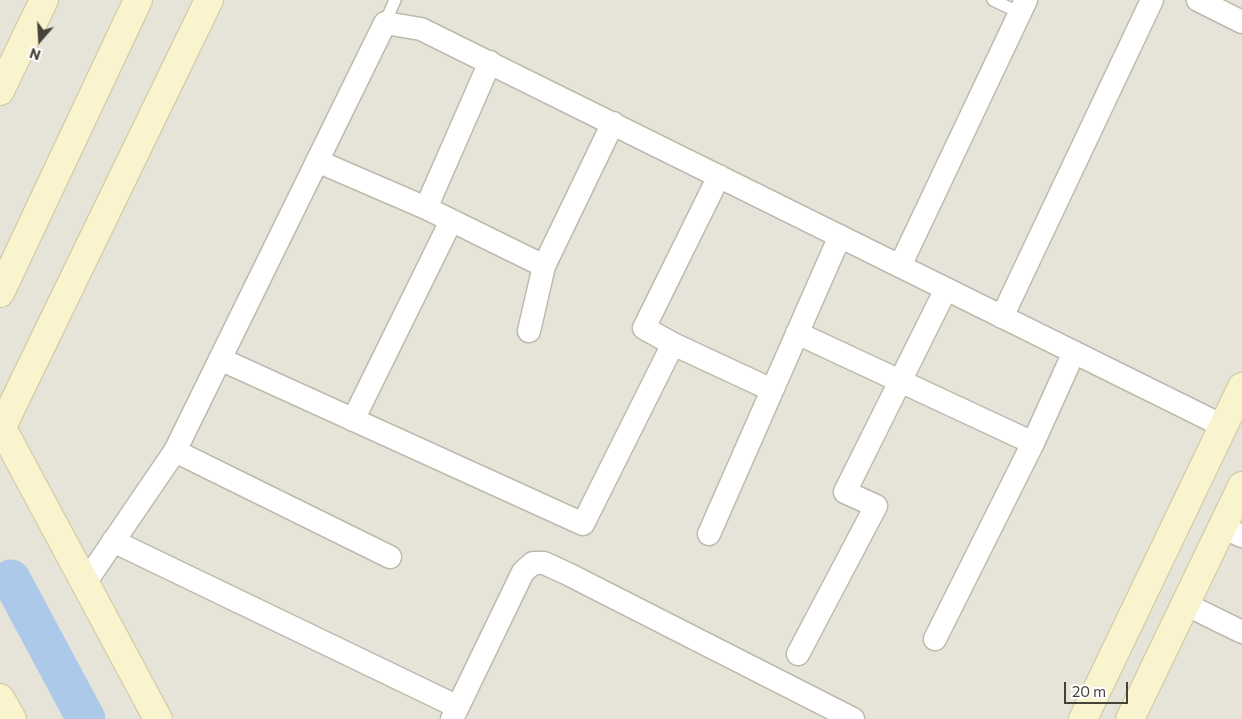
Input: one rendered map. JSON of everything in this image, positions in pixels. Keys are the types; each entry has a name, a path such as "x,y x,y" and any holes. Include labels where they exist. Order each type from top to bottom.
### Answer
{"street":[{"path":"0,90 44,0"},
{"path":"0,292 138,0"},
{"path":"158,719 1,430 209,0"},
{"path":"1002,317 1152,0"},
{"path":"1198,0 1242,22"},
{"path":"900,266 1023,6"},
{"path":"85,583 175,451 385,23 421,29 490,62 1223,426"},
{"path":"426,208 490,62"},
{"path":"529,331 544,266 613,123"},
{"path":"317,161 426,208 544,266"},
{"path":"719,176 644,328 772,390"},
{"path":"353,420 451,221"},
{"path":"709,534 840,236"},
{"path":"798,654 876,506 845,492 946,288"},
{"path":"797,333 1033,442"},
{"path":"220,359 583,524 674,344"},
{"path":"935,640 1033,442 1074,352"},
{"path":"1082,719 1242,387"},
{"path":"175,451 390,557"},
{"path":"1130,719 1185,604 1232,532 1242,486"},
{"path":"113,541 455,713 523,572 533,563 538,563 568,574 854,719"},
{"path":"1185,604 1242,632"},
{"path":"0,698 12,719"}],"lane":[{"path":"385,23 395,0"},
{"path":"993,0 1023,6"}],"shaded area":[{"path":"0,0 1242,0 1242,719 0,719"}],"waterway":[{"path":"11,579 86,719"}]}
